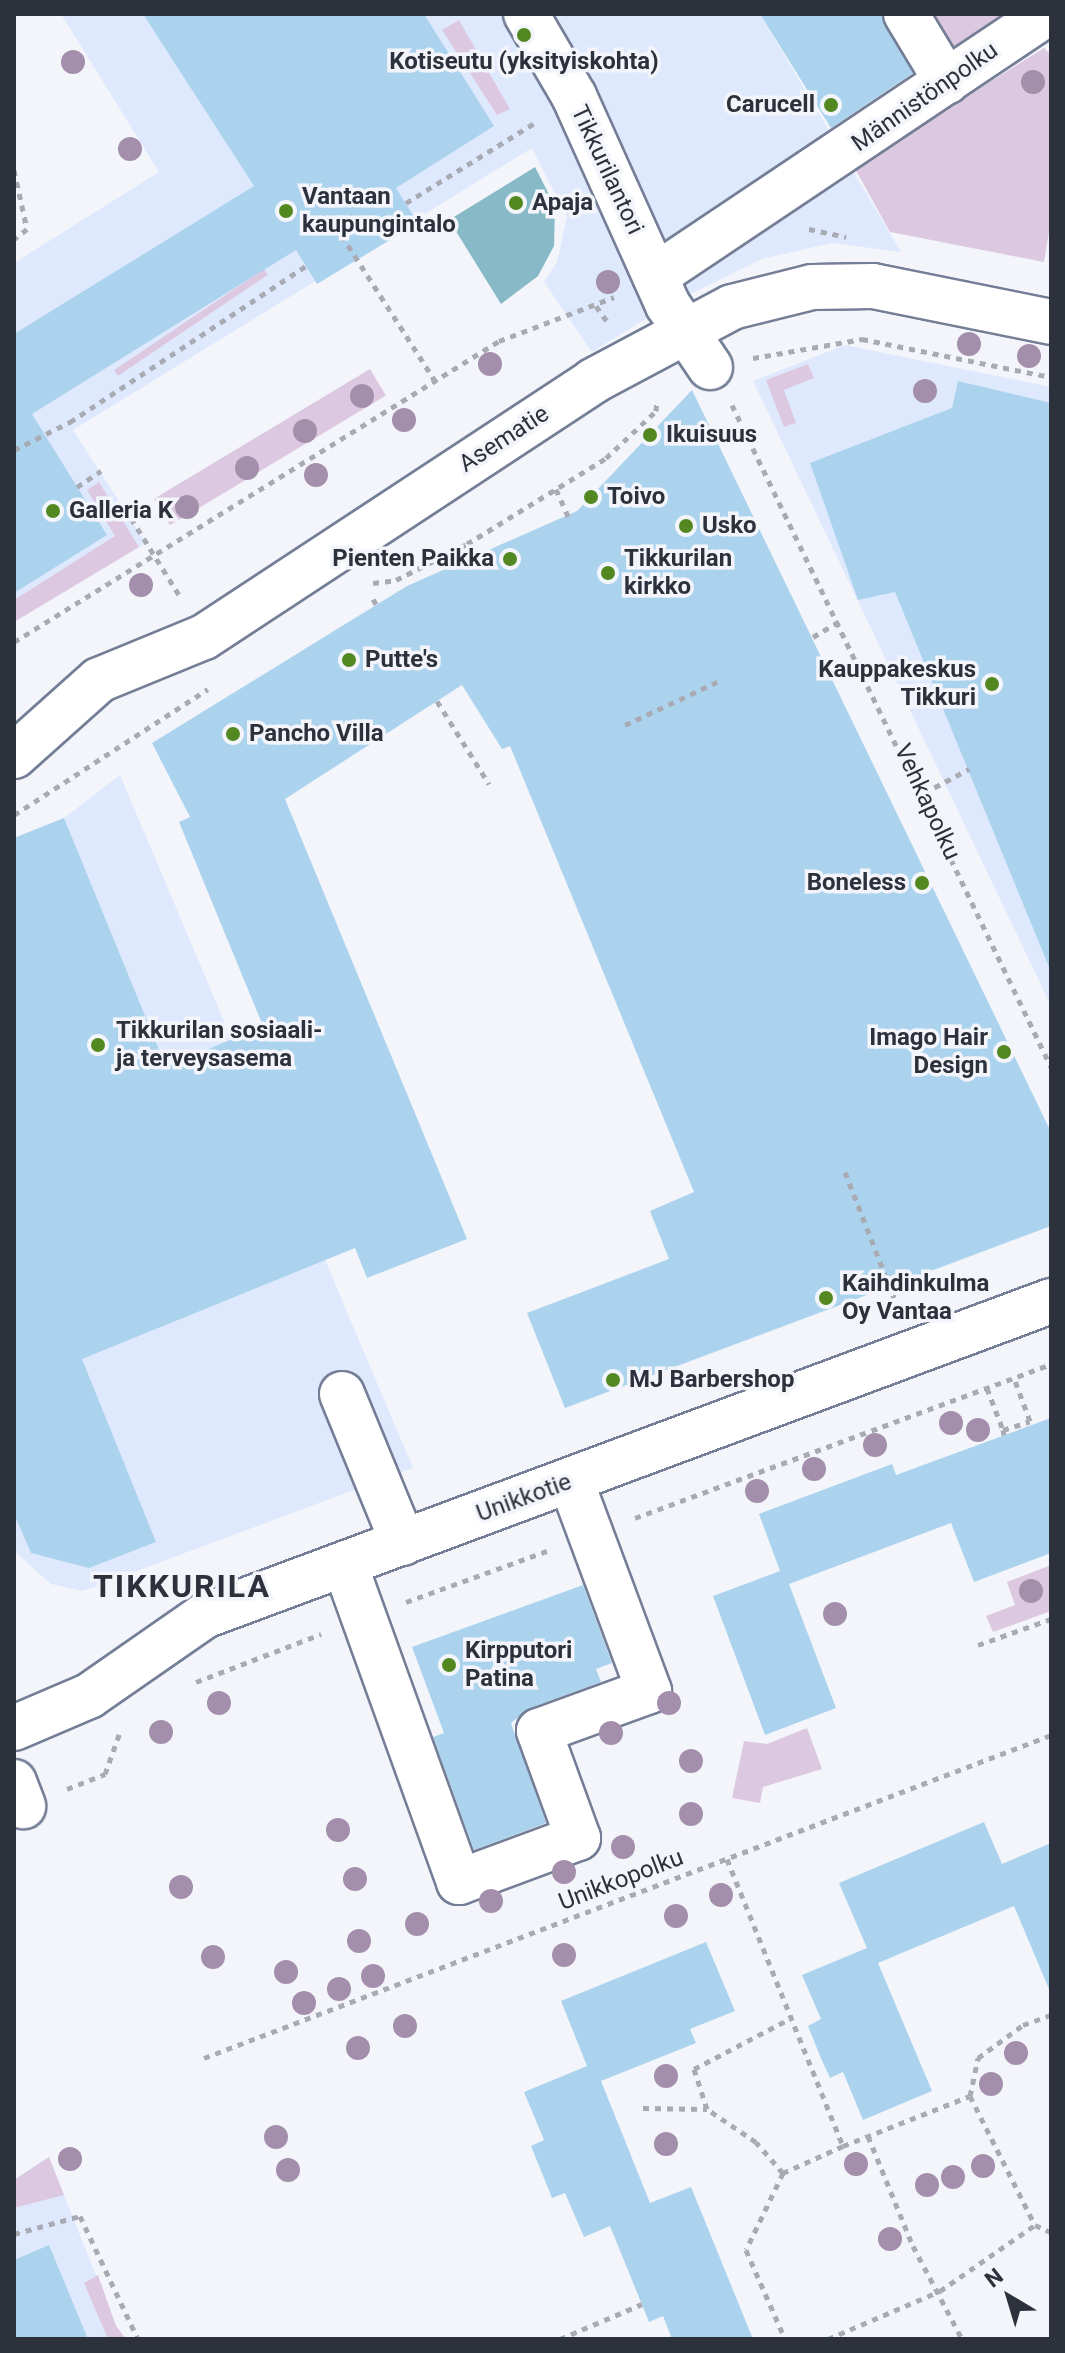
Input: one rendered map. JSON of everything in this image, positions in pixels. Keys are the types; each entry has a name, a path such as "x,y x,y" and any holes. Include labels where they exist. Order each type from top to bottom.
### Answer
{"street":[{"name":"Tikkurilantori","path":"526,14 574,96 655,276 684,329"},
{"path":"906,14 947,82"},
{"name":"Männistönpolku","path":"750,217 1046,14"},
{"path":"655,276 750,217"},
{"name":"Asematie","path":"14,756 86,688 204,637 555,405 684,329 767,296 823,287 907,291 1051,322"},
{"path":"684,329 710,367"},
{"name":"Unikkotie","path":"14,1728 89,1696 204,1616 1051,1301"},
{"path":"342,1394 403,1543"},
{"path":"345,1565 459,1882 578,1838 539,1731 649,1691 571,1481"}],"path":[{"path":"406,203 574,96"},
{"path":"14,170 27,229 14,239"},
{"path":"750,217 851,238"},
{"path":"335,225 435,381"},
{"path":"14,450 70,422 306,266"},
{"path":"14,642 499,341 566,316"},
{"path":"710,367 862,339 1051,377"},
{"name":"Vehkapolku","path":"710,367 924,793 1051,1067"},
{"path":"360,585 396,580 606,458 656,411 658,394"},
{"path":"77,487 101,471"},
{"path":"556,489 568,516"},
{"path":"131,518 204,637"},
{"path":"813,637 840,621"},
{"path":"625,725 717,682"},
{"path":"437,701 489,784"},
{"path":"924,793 969,769"},
{"path":"14,815 40,800"},
{"path":"845,1172 894,1298"},
{"path":"987,1388 1004,1433 1030,1421 1014,1378"},
{"path":"978,1645 1051,1619"},
{"name":"Unikkopolku","path":"204,2058 1051,1735"},
{"path":"105,1774 111,1753"},
{"path":"727,1859 843,2146"},
{"path":"1051,2015 1023,2025 978,2058 970,2096 1035,2225 1051,2232"},
{"path":"707,2109 694,2069 791,2018"},
{"path":"785,2339 746,2250 783,2173 970,2096"},
{"path":"643,2108 707,2109 756,2142 783,2173"},
{"path":"868,2136 913,2246 940,2291 962,2339"},
{"path":"14,2234 80,2216 138,2339"},
{"path":"828,2339 940,2291 1035,2225"},
{"path":"560,2339 642,2304"}],"shaded area":[{"path":"61,14 760,14 901,252 832,243 762,259 668,305 592,352 544,282 557,262 567,217 532,148 73,430 146,543 14,622 14,263 159,172"},
{"path":"921,14 1019,14 948,59"},
{"path":"459,20 510,109 497,115 442,30"},
{"path":"1044,48 1051,55 1051,220 1044,262 890,232 854,167"},
{"path":"535,167 555,206 554,246 538,276 501,304 449,220"},
{"path":"264,269 268,275 118,376 114,370"},
{"name":"Kauppakeskus Tikkuri","path":"845,345 1051,387 1051,1006 753,381"},
{"path":"808,364 814,378 784,390 796,423 784,427 766,380"},
{"path":"370,369 386,396 170,525 154,499"},
{"path":"99,482 139,547 14,622 14,600 115,536 87,490"},
{"path":"120,775 413,1468 83,1591 51,1584 14,1551 14,838 64,818"},
{"path":"1051,1565 1051,1611 993,1632 986,1616 1015,1605 1007,1582"},
{"path":"807,1728 822,1769 763,1787 760,1803 732,1798 744,1741 767,1744"},
{"path":"49,2157 116,2326 126,2339 14,2339 14,2180"},
{"path":"49,2157 64,2195 14,2208 14,2180"},
{"path":"98,2275 116,2326 126,2339 108,2339 84,2283"}],"building":[{"name":"Vantaan kaupungintalo","path":"143,14 424,14 494,126 396,188 418,223 317,284 296,250 32,414 107,535 14,593 14,334 254,186"},
{"path":"760,14 881,14 913,73 831,128"},
{"name":"Kauppakeskus Tikkuri","path":"958,381 1051,403 1049,967 895,592 858,600 810,463 952,408"},
{"path":"692,390 1051,1132 1051,1226 565,1408 527,1313 669,1259 650,1211 694,1192 510,746 502,749 462,685 285,799 467,1239 367,1278 355,1248 82,1359 156,1542 89,1568 31,1553 14,1514 14,838 64,818 166,1067 263,1026 179,822 190,817 152,743 407,586 577,511"},
{"path":"1051,1418 1051,1553 974,1582 951,1523 789,1584 836,1708 765,1735 713,1596 780,1571 759,1514 892,1464 896,1475"},
{"path":"583,1585 612,1663 596,1669 601,1682 530,1708 511,1723 546,1823 474,1850 433,1737 444,1733 412,1647"},
{"path":"984,1822 1002,1864 1051,1843 1051,1994 1014,1906 878,1963 932,2091 863,2120 843,2072 830,2078 820,2056 808,2026 821,2019 802,1975 867,1948 839,1883"},
{"path":"706,1942 735,2011 690,2029 696,2043 601,2081 650,2203 691,2187 753,2339 672,2339 663,2316 649,2322 610,2226 584,2237 565,2193 552,2198 531,2146 544,2140 524,2092 587,2066 561,2001"},
{"path":"49,2245 88,2339 14,2339 14,2260"}],"place":[{"name":"Kotiseutu (yksityiskohta)","path":"524,35"},
{"name":"Carucell","path":"831,105"},
{"name":"Apaja","path":"516,203"},
{"name":"Vantaan kaupungintalo","path":"286,211"},
{"name":"Ikuisuus","path":"650,435"},
{"name":"Toivo","path":"591,497"},
{"name":"Galleria K","path":"53,511"},
{"name":"Usko","path":"686,526"},
{"name":"Pienten Paikka","path":"510,559"},
{"name":"Tikkurilan kirkko","path":"608,573"},
{"name":"Putte's","path":"349,660"},
{"name":"Kauppakeskus Tikkuri","path":"992,684"},
{"name":"Pancho Villa","path":"233,734"},
{"name":"Boneless","path":"922,883"},
{"name":"Tikkurilan sosiaali- ja terveysasema","path":"98,1045"},
{"name":"Imago Hair Design","path":"1004,1052"},
{"name":"Kaihdinkulma Oy Vantaa","path":"826,1298"},
{"name":"MJ Barbershop","path":"613,1380"},
{"name":"Kirpputori Patina","path":"449,1665"}],"district":[{"name":"TIKKURILA","path":"182,1586"}]}
